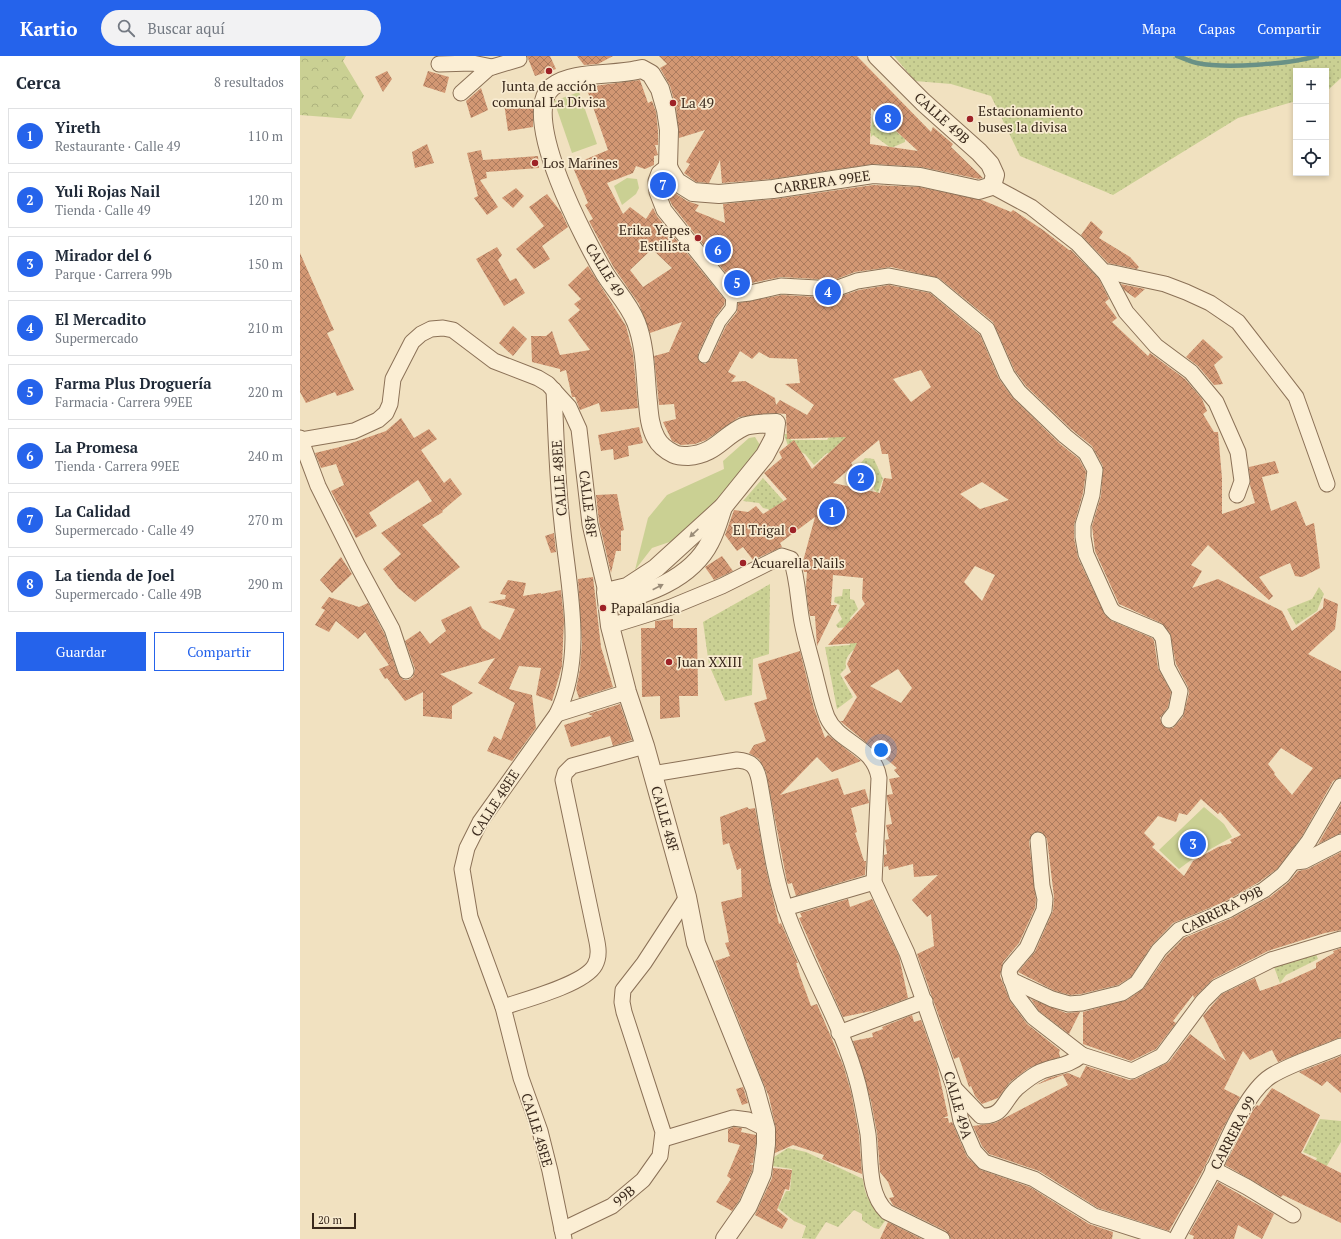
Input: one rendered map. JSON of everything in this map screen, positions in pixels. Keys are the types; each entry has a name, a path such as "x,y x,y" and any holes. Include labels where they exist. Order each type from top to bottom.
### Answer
{"street":[{"name":"CALLE 49B","path":"877,56 923,102 986,159 995,175 992,186"},
{"path":"461,93 492,67 519,59"},
{"path":"439,64 472,63 492,67"},
{"name":"CALLE 49","path":"607,599 639,596 671,580 690,568 701,557 710,543 723,507 765,455 774,438 776,422 744,426 711,451 693,456 676,455 662,447 656,439 650,420 640,337 636,323 631,310 606,275 587,242 566,197 545,136 543,116 544,96 553,86 566,80 637,70 647,71 651,74 660,89 666,110 669,130 668,166"},
{"name":"CARRERA 99EE","path":"668,166 672,177 677,182 693,192 712,194 799,186 872,174 920,177 979,190 992,186"},
{"path":"668,166 659,173 656,181 657,192 664,210 732,294 731,308 720,322 704,357"},
{"path":"992,186 1030,207 1077,243 1106,274 1126,312 1156,346 1192,372 1216,402 1238,452 1242,481 1237,495"},
{"path":"1106,274 1109,272 1172,287 1210,303 1238,322 1296,397 1327,484"},
{"path":"732,294 750,293 781,286 835,289 857,281 889,276 934,285 987,329 1007,375 1019,392 1065,436 1086,453 1095,470 1092,495 1082,526 1082,537 1086,554 1110,609 1115,613 1158,631 1162,638 1167,667 1180,690 1176,711 1169,720"},
{"name":"CALLE 48F","path":"301,439 354,431 378,420 386,413 390,404 393,379 412,342 421,334 431,329 443,328 453,330 494,362 538,378 554,390 569,407 579,429 590,524 607,599 610,626 627,692 645,746 686,897 696,943 755,1089 766,1129 766,1144 762,1174 748,1206 725,1239"},
{"name":"CALLE 48EE","path":"554,390 562,523 569,576 573,633 570,678 564,700 557,714 480,822 467,848 462,869 464,893 470,917 503,1007 521,1078 540,1131 563,1235"},
{"path":"301,439 318,486 358,566 392,629 406,671"},
{"path":"610,626 671,607 722,586 782,556 791,559 795,571 802,622 821,700 828,718 834,729 870,756 876,767 879,778 874,882 785,908"},
{"path":"557,714 627,692"},
{"path":"503,1007 574,982 586,975 596,964 598,948 563,780 565,773 572,766 645,746"},
{"path":"652,774 737,760 750,762 754,766 759,779 777,880 785,908 839,1033 858,1084 868,1133 873,1184 878,1201 886,1212 942,1239"},
{"name":"CARRERA 99B","path":"1011,980 1052,999 1069,1004 1082,1003 1122,993 1136,983 1159,950 1180,930 1228,910 1275,883 1295,862 1321,823 1341,786"},
{"path":"1038,840 1042,886 1046,899 1044,910 1027,948 1010,968 1009,973 1024,1006 1034,1017 1082,1055 1132,1071 1148,1064 1162,1056 1202,1001 1218,987 1271,960 1341,939"},
{"path":"1295,862 1304,861 1341,842"},
{"name":"CALLE 49A","path":"874,882 907,953 954,1087 961,1121 970,1145 984,1162 1034,1179 1094,1216 1166,1239"},
{"path":"686,897 644,963 623,990 622,1002 624,1012 664,1139 683,1134 711,1123 733,1118 748,1120 766,1129"},
{"path":"839,1033 924,1001"},
{"name":"CARRERA 99","path":"1176,1239 1213,1169 1229,1133 1253,1094 1270,1077 1285,1069 1341,1046"},
{"path":"954,1087 981,1116 990,1117 998,1113 1016,1089 1039,1072 1072,1063 1082,1055"},
{"name":"99B","path":"563,1235 612,1206 643,1180 660,1156 664,1139"},
{"path":"1213,1169 1247,1187 1293,1215"}],"green space":[{"path":"300,56 346,56 343,61 364,96 351,119 300,115"},
{"path":"894,56 1341,56 1341,78 1329,89 1329,68 1293,68 1293,102 1238,118 1113,195 1020,156 991,96 951,84 915,81"},
{"path":"579,92 597,144 572,153 554,101"},
{"path":"874,113 905,139 905,142 891,148 873,135 871,137 871,133 867,133 871,127"},
{"path":"627,178 637,179 639,188 636,194 622,205 614,186"},
{"path":"873,431 830,454 827,453 814,465 805,454 788,446 784,434 789,434 791,440 827,440 829,437"},
{"path":"755,437 760,445 758,455 687,536 652,548 635,570 648,518 667,495 724,469 723,461 749,438"},
{"path":"865,458 874,459 883,479 873,506 871,505 876,491 874,490 875,478 873,474 863,467 861,471 856,469"},
{"path":"763,478 789,507 776,518 768,509 763,508 759,503 743,501"},
{"path":"770,584 769,654 753,659 752,695 725,701 709,665 703,622"},
{"path":"1319,587 1324,594 1317,611 1296,625 1287,609 1312,599"},
{"path":"843,589 850,589 850,599 854,600 858,609 850,618 859,646 848,656 846,668 840,674 853,697 837,709 825,647 850,645 848,627 838,628 836,625 842,619 838,611 840,605 834,602 835,597 842,596"},
{"path":"1204,807 1224,824 1232,837 1191,860 1179,869 1159,850"},
{"path":"1316,954 1318,959 1286,975 1280,983 1274,967"},
{"path":"1320,1119 1341,1121 1341,1142 1319,1179 1309,1174 1317,1158 1303,1152"},
{"path":"788,1148 806,1152 863,1179 867,1196 885,1217 885,1221 879,1229 874,1228 862,1220 862,1214 854,1210 838,1227 826,1222 815,1239 802,1238 806,1226 794,1221 778,1208 786,1191 790,1191 792,1169 772,1166 771,1159"}],"building":[{"path":"527,56 550,56 556,69 535,76"},
{"path":"577,56 613,56 598,64 584,65"},
{"path":"659,56 857,56 931,132 933,127 953,144 951,147 983,178 979,179 921,167 874,164 772,179 722,183 720,160 709,183 696,182 684,173 690,164 686,162 705,130 679,138 676,107 670,86 660,68 667,64","holes":["871,108 918,151 870,144"]},
{"path":"387,71 392,79 383,92 375,77"},
{"path":"428,71 449,77 445,93 423,86"},
{"path":"640,80 648,103 652,101 656,112 658,131 658,145 655,145 658,155 654,156 654,165 645,169 636,166 633,173 607,183 623,214 630,207 646,219 653,208 657,216 725,300 724,305 714,319 698,354 699,361 705,364 710,360 726,326 737,312 738,303 782,295 835,298 859,290 889,285 930,293 980,335 999,379 1012,397 1059,443 1079,459 1086,472 1083,493 1074,525 1074,538 1078,558 1105,615 1112,621 1152,638 1154,641 1158,668 1171,692 1168,707 1160,718 1164,727 1173,728 1183,717 1189,693 1188,687 1176,664 1170,633 1161,623 1119,604 1095,551 1092,526 1101,496 1103,466 1092,446 1071,429 1026,386 1015,371 993,322 939,278 891,267 855,272 834,280 781,277 736,286 672,205 667,194 670,190 687,201 699,205 695,211 725,223 723,204 775,199 873,185 919,187 982,200 1011,212 1013,210 1071,250 1099,279 1109,299 1105,302 1117,318 1112,322 1148,356 1150,353 1185,379 1202,399 1207,411 1203,414 1214,432 1218,432 1222,478 1222,514 1255,503 1250,485 1249,467 1275,461 1279,473 1262,477 1271,511 1296,501 1306,526 1314,523 1320,568 1302,577 1295,576 1290,563 1259,577 1273,596 1269,600 1208,545 1191,565 1202,571 1192,588 1218,579 1282,611 1292,631 1323,608 1324,598 1338,604 1335,629 1308,654 1341,671 1341,777 1333,781 1302,836 1277,869 1259,882 1224,902 1173,923 1152,945 1131,977 1118,985 1081,994 1070,995 1055,991 1018,972 1035,952 1053,911 1054,897 1047,839 1041,832 1033,833 1029,841 1036,900 1035,908 1019,943 1003,962 1000,976 1010,1001 1027,1024 1060,1050 1060,1057 1029,1068 1010,1082 998,1098 982,1104 975,1096 971,1086 969,1087 959,1057 954,1059 917,954 934,946 931,914 927,917 912,900 938,875 914,877 913,864 889,870 888,866 884,867 884,855 887,854 885,840 889,839 886,825 892,824 887,798 887,795 893,794 889,779 900,777 894,770 897,768 840,721 843,721 857,697 844,677 851,672 847,664 857,643 828,645 865,604 862,599 863,578 833,575 831,605 837,605 817,646 815,616 810,616 808,605 806,586 807,572 804,572 802,565 815,517 780,543 782,547 753,560 743,547 737,551 725,535 734,510 748,512 756,506 763,514 787,499 764,473 782,458 779,452 794,440 812,469 846,437 787,439 786,414 773,413 739,417 706,440 695,444 681,445 672,441 663,422 676,419 674,404 659,405 654,356 669,352 682,322 650,333 639,304 614,268 589,221 593,219 585,205 588,203 572,165 608,150 586,87","holes":["652,249 672,268 643,287 630,270","740,351 752,359 759,352 770,358 797,359 800,383 785,384 814,405 807,415 780,400 776,405 775,398 745,381 731,382 736,376 728,372","921,370 931,387 911,402 893,379","879,440 882,454 888,454 892,479 884,478 880,493 833,483 853,466 851,463","982,482 1009,500 980,509 960,494","975,566 995,575 982,601 964,582","898,669 912,688 901,703 870,686","1281,748 1313,768 1292,795 1274,774 1275,773 1268,764","1201,799 1218,814 1220,812 1241,835 1230,840 1232,843 1218,847 1193,861 1184,876 1152,847 1155,844 1144,833 1158,816 1176,822 1179,813 1187,815"]},
{"path":"481,88 488,110 471,118 466,101"},
{"path":"533,100 533,127 508,131 504,103"},
{"path":"427,144 434,163 415,168 412,152"},
{"path":"481,150 483,160 538,156 539,168 486,172 487,178 480,180 498,207 487,215 474,198 478,196 467,153"},
{"path":"516,188 524,196 513,208 502,198"},
{"path":"547,194 561,212 568,227 542,246 550,259 534,269 516,249 544,226 529,207"},
{"path":"1091,221 1103,232 1099,238 1130,257 1139,267 1137,269 1108,263 1081,235"},
{"path":"497,247 502,255 498,260 510,281 516,278 525,293 504,306 476,259"},
{"path":"300,253 334,330 327,333 354,390 337,396 335,392 306,403 300,392"},
{"path":"588,266 626,326 633,353 638,408 601,412 599,403 580,410 575,397 572,397 566,370 560,372 560,369 532,362 531,336 546,336 552,331 560,355 590,350 568,320 580,310 574,304 581,299 568,285"},
{"path":"1121,284 1145,289 1135,298 1124,290"},
{"path":"513,326 527,339 513,356 499,343"},
{"path":"1203,339 1223,357 1214,365 1223,384 1214,385 1198,366 1186,357"},
{"path":"401,418 414,438 429,429 437,439 421,450 444,483 450,478 462,494 442,511 443,512 422,525 460,567 415,602 398,588 383,569 401,554 381,533 432,501 418,480 369,513 377,526 356,538 331,491 344,485 336,464 321,468 315,453 340,447 386,431"},
{"path":"639,427 643,443 628,446 629,456 614,460 613,449 601,451 598,435"},
{"path":"617,494 624,530 621,531 621,551 616,551 611,573 599,522 596,495"},
{"path":"554,533 556,552 551,553 545,536"},
{"path":"722,556 733,571 714,580 705,567"},
{"path":"341,557 352,574 332,593 320,580"},
{"path":"593,577 601,647 613,687 579,698 576,689 580,669 582,644 578,579"},
{"path":"508,580 526,583 523,596 561,590 564,620 562,666 552,701 536,695 541,668 519,666 509,689 532,695 536,728 512,761 487,751 494,736 501,740 515,703 478,683 495,658 440,674 473,693 452,706 452,719 423,716 423,692 405,701 387,678 385,679 379,669 389,665 365,632 358,639 336,621 329,632 315,625 325,610 321,608 329,597 359,607 368,603 384,633 398,674 404,680 408,680 413,677 415,669 405,641 420,631 430,644 446,631 441,620 471,606 482,628 500,640 515,609 488,602 505,599 506,595 500,594"},
{"name":"Juan XXIII","path":"673,619 673,628 697,628 698,696 679,696 680,717 660,719 660,696 642,697 641,628 655,628 655,621"},
{"path":"800,651 814,708 825,738 828,735 861,761 832,772 817,757 780,795 838,778 844,795 865,789 869,803 851,808 857,832 855,833 864,861 866,861 865,875 796,896 792,883 788,884 787,882 766,772 759,759 749,753 754,745 766,741 754,703 767,699 758,664"},
{"path":"620,704 632,740 613,746 610,736 571,747 564,725 593,716 588,714"},
{"path":"1341,804 1341,833 1318,844"},
{"path":"747,807 749,809 755,808 766,869 779,924 781,923 798,963 796,963 811,1006 817,1004 843,1065 851,1092 859,1135 862,1174 822,1159 824,1155 793,1145 775,1153 776,1129 769,1097 715,961 730,956 725,943 729,942 721,902 742,897 741,868 737,870 729,843 723,845 720,817"},
{"path":"1341,852 1341,930 1325,933 1268,951 1213,979 1194,998 1193,995 1173,1021 1176,1023 1156,1049 1131,1061 1083,1044 1083,1012 1127,1000 1144,988 1166,956 1184,938 1232,918 1270,897 1289,882 1298,871 1308,869"},
{"path":"848,899 850,907 872,899 899,956 908,998 876,1010 843,1017 799,918 802,917 800,913"},
{"path":"1341,948 1341,1037 1278,1062 1272,1050 1250,1060 1243,1051 1224,1089 1240,1097 1201,1174 1169,1231 1098,1208 1039,1171 989,1154 982,1146 973,1126 995,1123 1068,1085 1063,1075 1036,1085 1049,1078 1068,1073 1080,1078 1086,1066 1129,1080 1136,1079 1169,1062 1190,1034 1226,1061 1203,1016 1222,994 1255,978 1260,991 1285,982 1316,968 1316,963 1334,953 1333,951"},
{"path":"1031,999 1066,1013 1080,1012 1069,1034 1039,1011"},
{"path":"912,1015 914,1022 921,1020 937,1065 948,1116 943,1118 948,1118 949,1123 952,1122 967,1157 981,1170 1030,1187 1089,1224 1113,1232 1112,1239 951,1239 946,1231 893,1205 889,1198 894,1197 888,1182 880,1172 877,1133 871,1101 853,1041 873,1037 872,1033 883,1029 882,1027"},
{"path":"1341,1056 1341,1093 1327,1081 1322,1086 1299,1072"},
{"path":"743,1087 748,1103 742,1105 736,1089"},
{"path":"1272,1088 1320,1115 1301,1153 1341,1173 1341,1223 1283,1195 1281,1197 1225,1165 1253,1110 1257,1105 1259,1106"},
{"path":"734,1127 742,1128 741,1132 756,1135 756,1143 753,1163 749,1164 753,1165 752,1171 739,1201 732,1211 716,1202 731,1179 727,1176 740,1145 728,1142 728,1129"},
{"path":"773,1168 792,1170 789,1190 785,1189 777,1210 788,1219 782,1229 755,1215 772,1178"},
{"path":"1218,1182 1274,1214 1262,1239 1238,1225 1234,1239 1193,1239 1194,1236 1189,1234"},
{"path":"888,1222 922,1239 880,1239"}],"waterway":[{"path":"1177,56 1192,62 1224,66 1257,65 1317,56"}],"place":[{"name":"Junta de acción comunal La Divisa","path":"549,71"},
{"name":"La 49","path":"673,103"},
{"name":"La tienda de Joel","path":"888,118"},
{"name":"Estacionamiento buses la divisa","path":"970,119"},
{"name":"Los Marines","path":"535,163"},
{"name":"La Calidad","path":"663,185"},
{"name":"Erika Yepes Estilista","path":"698,238"},
{"name":"La Promesa","path":"718,250"},
{"name":"Farma Plus Droguería","path":"737,283"},
{"name":"El Mercadito","path":"828,292"},
{"name":"Yuli Rojas Nail","path":"861,478"},
{"name":"Yireth","path":"832,512"},
{"name":"El Trigal","path":"793,530"},
{"name":"Acuarella Nails","path":"743,563"},
{"name":"Papalandia","path":"603,608"},
{"name":"Juan XXIII","path":"669,662"},
{"name":"Mirador del 6","path":"1193,844"}]}
